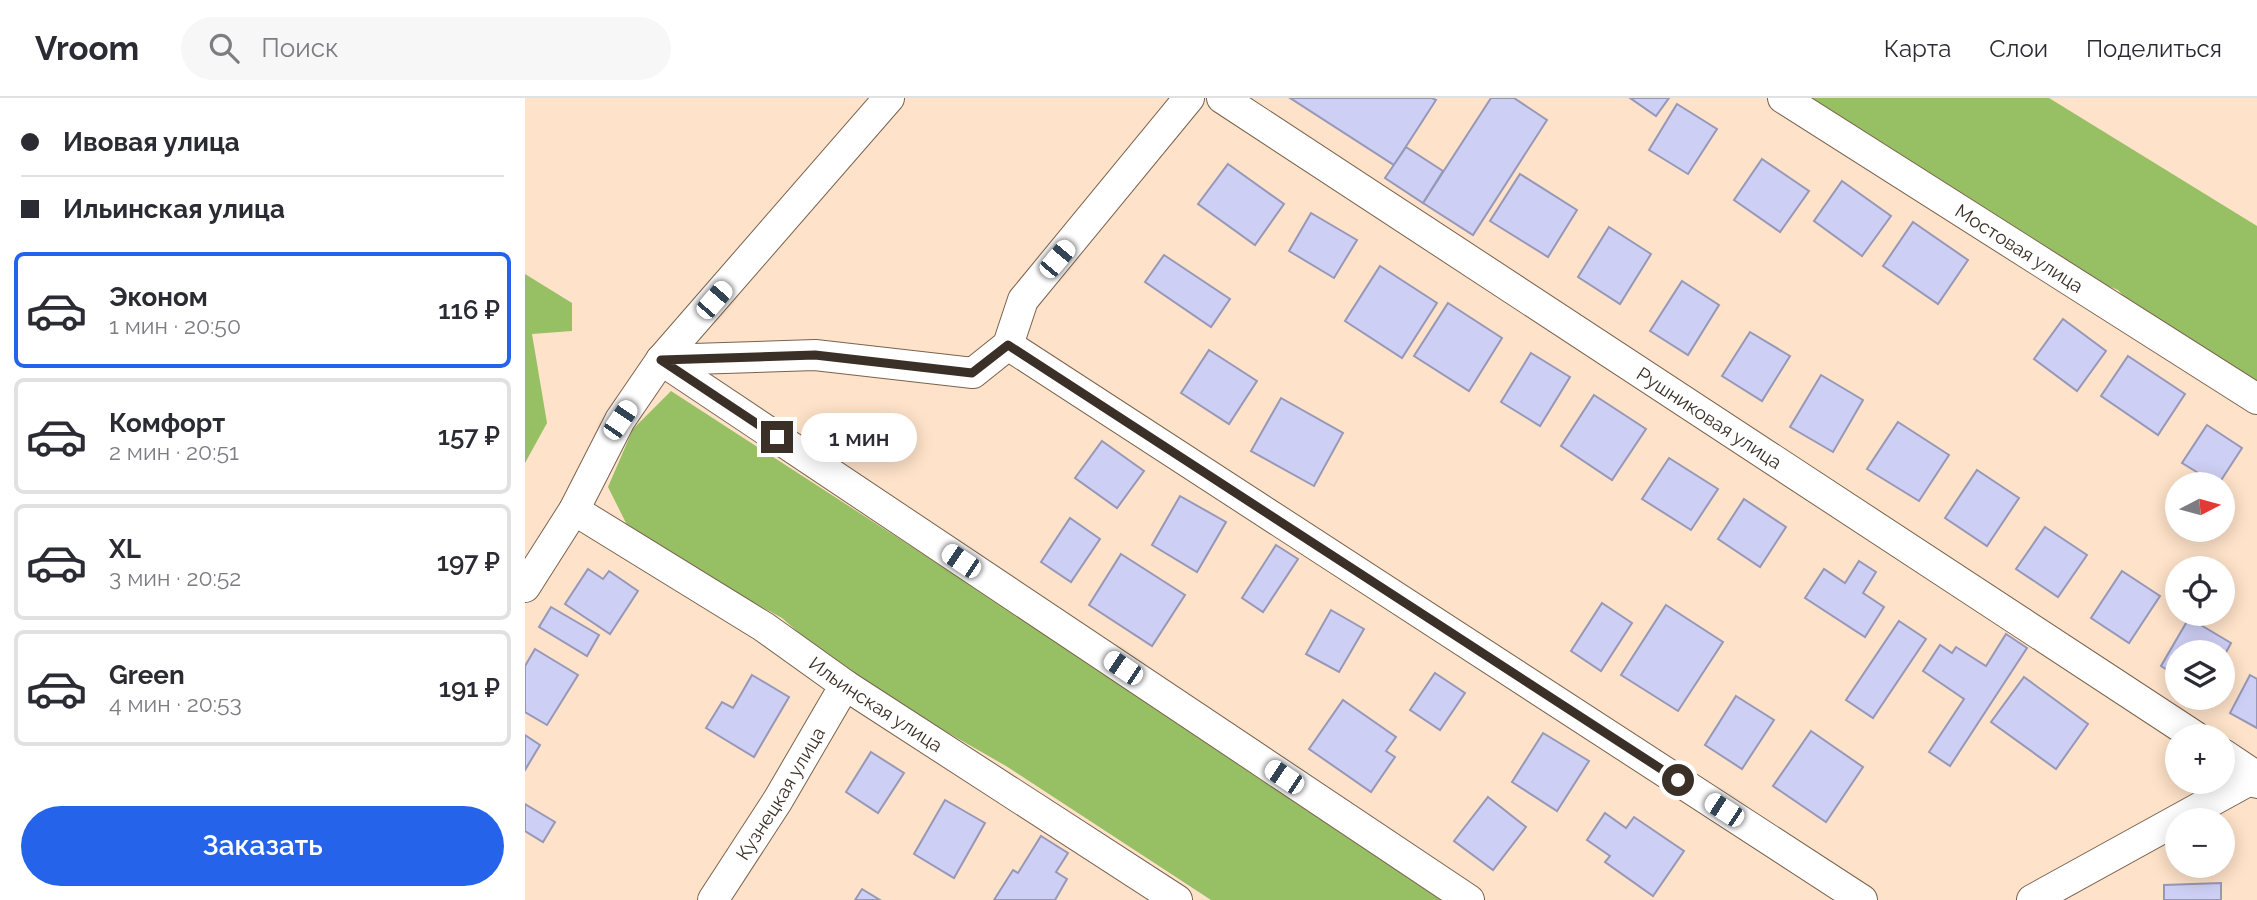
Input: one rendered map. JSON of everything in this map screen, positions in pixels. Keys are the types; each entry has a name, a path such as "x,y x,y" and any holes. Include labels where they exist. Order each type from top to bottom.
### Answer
{"street":[{"path":"525,587 574,509 620,420 661,360 889,98"},
{"path":"661,360 815,355 972,373 1008,345 1023,300 1189,98"},
{"name":"Рушниковая улица","path":"1222,98 2176,724"},
{"name":"Мостовая улица","path":"1783,98 2257,399"},
{"path":"1008,345 1862,900"},
{"path":"661,360 1469,900"},
{"name":"Ильинская улица","path":"574,509 764,627 845,685 1177,900"},
{"name":"Кузнецкая улица","path":"713,900 778,800 845,685"},
{"path":"2235,762 2257,776"},
{"path":"2257,776 2257,783"},
{"path":"2032,900 2257,776"}],"green space":[{"path":"1792,98 2049,98 2257,226 2257,395 2150,325 2118,290 2056,265"},
{"path":"525,274 572,303 572,331 532,334 547,423 525,463"},
{"path":"671,391 1458,900 1211,900 1006,766 847,675 782,618 702,574 627,525 608,487 633,429"}],"building":[{"path":"1290,98 1432,98 1436,100 1394,165"},
{"path":"1491,98 1514,98 1547,120 1473,235 1423,203"},
{"path":"1630,98 1669,98 1656,116"},
{"path":"1677,104 1717,129 1688,174 1649,150"},
{"path":"1406,147 1443,171 1423,203 1385,178"},
{"path":"1762,159 1809,191 1780,232 1734,200"},
{"path":"1228,164 1284,204 1255,245 1198,204"},
{"path":"1520,174 1577,210 1548,257 1490,221"},
{"path":"1842,181 1891,216 1862,256 1814,221"},
{"path":"1311,213 1357,240 1334,278 1289,251"},
{"path":"1913,222 1968,260 1938,304 1883,266"},
{"path":"1609,227 1651,254 1620,304 1578,277"},
{"path":"1164,255 1230,299 1211,327 1145,282"},
{"path":"1380,266 1437,303 1402,358 1345,321"},
{"path":"1682,281 1719,305 1688,355 1650,331"},
{"path":"1448,303 1502,338 1469,391 1414,356"},
{"path":"2063,319 2106,351 2077,391 2034,359"},
{"path":"1750,332 1790,356 1762,401 1722,376"},
{"path":"1209,350 1257,381 1229,424 1181,393"},
{"path":"1531,353 1570,377 1540,426 1501,402"},
{"path":"2128,356 2185,394 2158,435 2101,396"},
{"path":"1821,375 1863,400 1833,452 1790,427"},
{"path":"1594,395 1646,429 1612,480 1561,446"},
{"path":"1281,398 1343,433 1314,486 1251,451"},
{"path":"1898,422 1949,455 1919,501 1867,469"},
{"path":"2207,425 2242,448 2226,472 2197,472 2182,463"},
{"path":"1102,441 1144,471 1117,508 1075,478"},
{"path":"1669,458 1718,489 1691,530 1642,499"},
{"path":"1977,470 2019,498 1987,546 1945,518"},
{"path":"1180,496 1226,522 1197,572 1152,545"},
{"path":"1744,499 1786,527 1760,567 1718,539"},
{"path":"1070,518 1100,539 1071,582 1041,562"},
{"path":"2045,527 2087,555 2058,597 2016,569"},
{"path":"1276,545 1298,559 1263,612 1242,598"},
{"path":"1121,554 1185,595 1152,646 1089,605"},
{"path":"1859,561 1876,572 1863,593 1884,607 1865,637 1805,598 1824,569 1845,583"},
{"path":"588,569 603,579 609,571 638,591 610,634 565,604"},
{"path":"2122,571 2160,596 2129,643 2091,618"},
{"path":"1602,603 1632,623 1601,671 1571,651"},
{"path":"1666,605 1723,642 1678,711 1621,675"},
{"path":"551,607 599,635 587,656 539,627"},
{"path":"1331,610 1364,629 1339,672 1306,654"},
{"path":"1899,621 1926,639 1873,718 1846,700"},
{"path":"2184,626 2202,626 2226,640 2176,640"},
{"path":"2006,634 2027,648 1950,766 1929,752 1964,699 1923,671 1940,645 1952,653 1956,647 1986,666"},
{"path":"535,649 578,675 547,725 525,712 525,666"},
{"path":"1435,673 1465,693 1440,730 1410,710"},
{"path":"752,675 789,697 754,757 706,728 722,702 733,708"},
{"path":"2250,675 2257,679 2257,728 2230,713 2235,710 2235,704"},
{"path":"2024,677 2088,724 2056,769 1991,722"},
{"path":"1736,696 1774,720 1742,769 1705,745"},
{"path":"1343,700 1396,737 1386,751 1395,757 1371,792 1309,749"},
{"path":"1811,731 1863,767 1826,822 1773,786"},
{"path":"1543,733 1589,761 1557,811 1512,782"},
{"path":"525,735 540,745 525,770"},
{"path":"871,752 904,773 878,813 846,792"},
{"path":"1488,797 1526,827 1493,870 1454,841"},
{"path":"945,800 985,823 954,878 914,854"},
{"path":"525,804 555,822 543,842 525,831"},
{"path":"1605,813 1626,828 1634,817 1684,851 1653,896 1605,862 1610,856 1587,840"},
{"path":"1041,836 1068,853 1056,872 1067,879 1055,900 994,900 1013,870 1018,873"},
{"path":"2221,883 2221,900 2164,900 2164,885"},
{"path":"862,889 880,900 855,900"}],"route":[{"path":"777,437 661,360 815,355 972,373 1008,345 1678,780"}]}
